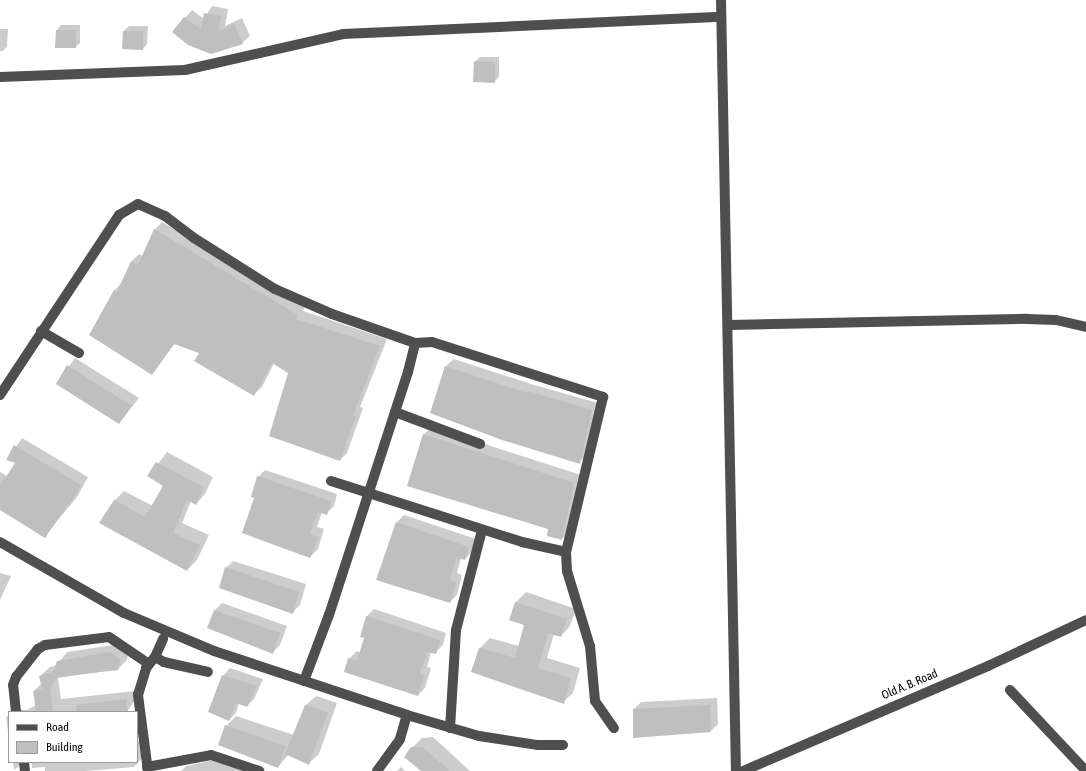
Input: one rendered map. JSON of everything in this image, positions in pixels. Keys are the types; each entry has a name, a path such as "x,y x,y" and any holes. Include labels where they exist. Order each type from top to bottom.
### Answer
{"street":[{"path":"721,0 729,325 736,771"},
{"path":"0,77 184,70 343,34 721,17"},
{"path":"0,395 119,215 138,204 165,216 194,238 276,288 332,314 415,343 432,342 603,397 566,552 567,571 590,646 595,701 614,728"},
{"path":"729,325 1026,319 1056,320 1086,327"},
{"path":"41,331 79,353"},
{"path":"304,681 327,622 367,494 395,412 415,343"},
{"path":"395,412 480,444"},
{"path":"331,481 367,494 482,530 566,552"},
{"path":"450,728 456,630 482,530"},
{"path":"0,542 124,613 166,632 304,681 450,728 479,736 538,745 563,745"},
{"name":"Old A. B. Road","path":"744,771 988,666 1086,620"},
{"path":"16,711 13,685 16,677 38,649 45,645 110,637 152,660 208,672"},
{"path":"163,638 141,681 138,695 147,769 211,755 259,771"},
{"path":"1010,690 1086,771"},
{"path":"377,771 400,739 407,715"}],"building":[{"path":"204,13 221,16 218,32 234,24 243,44 211,54 188,45 172,32 184,17 201,29"},
{"path":"56,30 76,30 76,48 55,48"},
{"path":"123,31 143,31 143,50 122,49"},
{"path":"474,61 495,62 495,83 473,82"},
{"path":"154,229 298,315 296,319 380,346 353,415 356,416 340,461 269,436 288,373 272,363 254,396 194,361 199,353 174,344 152,375 89,335 114,290 117,292 131,261 138,265"},
{"path":"67,365 132,406 119,424 56,384"},
{"path":"445,366 527,393 528,391 592,410 580,464 502,440 430,413"},
{"path":"423,434 574,483 562,540 547,536 548,529 407,486"},
{"path":"14,445 81,485 70,505 68,504 45,538 0,510 0,486 15,463 6,460"},
{"path":"156,462 204,487 196,505 187,500 173,533 200,545 187,571 99,523 114,500 145,517 163,486 147,476"},
{"path":"257,476 331,501 327,515 318,512 310,534 318,537 310,558 242,533 254,498 251,497"},
{"path":"396,522 469,547 465,560 456,558 450,580 456,582 450,603 376,580"},
{"path":"225,567 299,592 293,614 219,588"},
{"path":"515,602 567,619 561,637 548,633 538,668 571,678 564,704 471,672 479,648 515,658 524,625 509,620"},
{"path":"214,610 280,633 273,654 207,628"},
{"path":"366,616 440,640 436,654 427,652 420,674 424,675 418,696 344,672 348,658 357,661 364,638 360,637"},
{"path":"110,652 121,660 118,670 57,677 50,688 53,711 36,711 33,691 42,689 39,676 53,672 57,661"},
{"path":"222,675 257,686 247,707 236,703 229,721 208,712"},
{"path":"126,699 128,711 77,711 76,705"},
{"path":"305,705 328,712 309,765 285,754"},
{"path":"710,705 711,732 633,738 633,709"},
{"path":"225,725 286,746 278,768 218,745"},
{"path":"411,747 423,747 450,771 421,771 404,757"}]}
